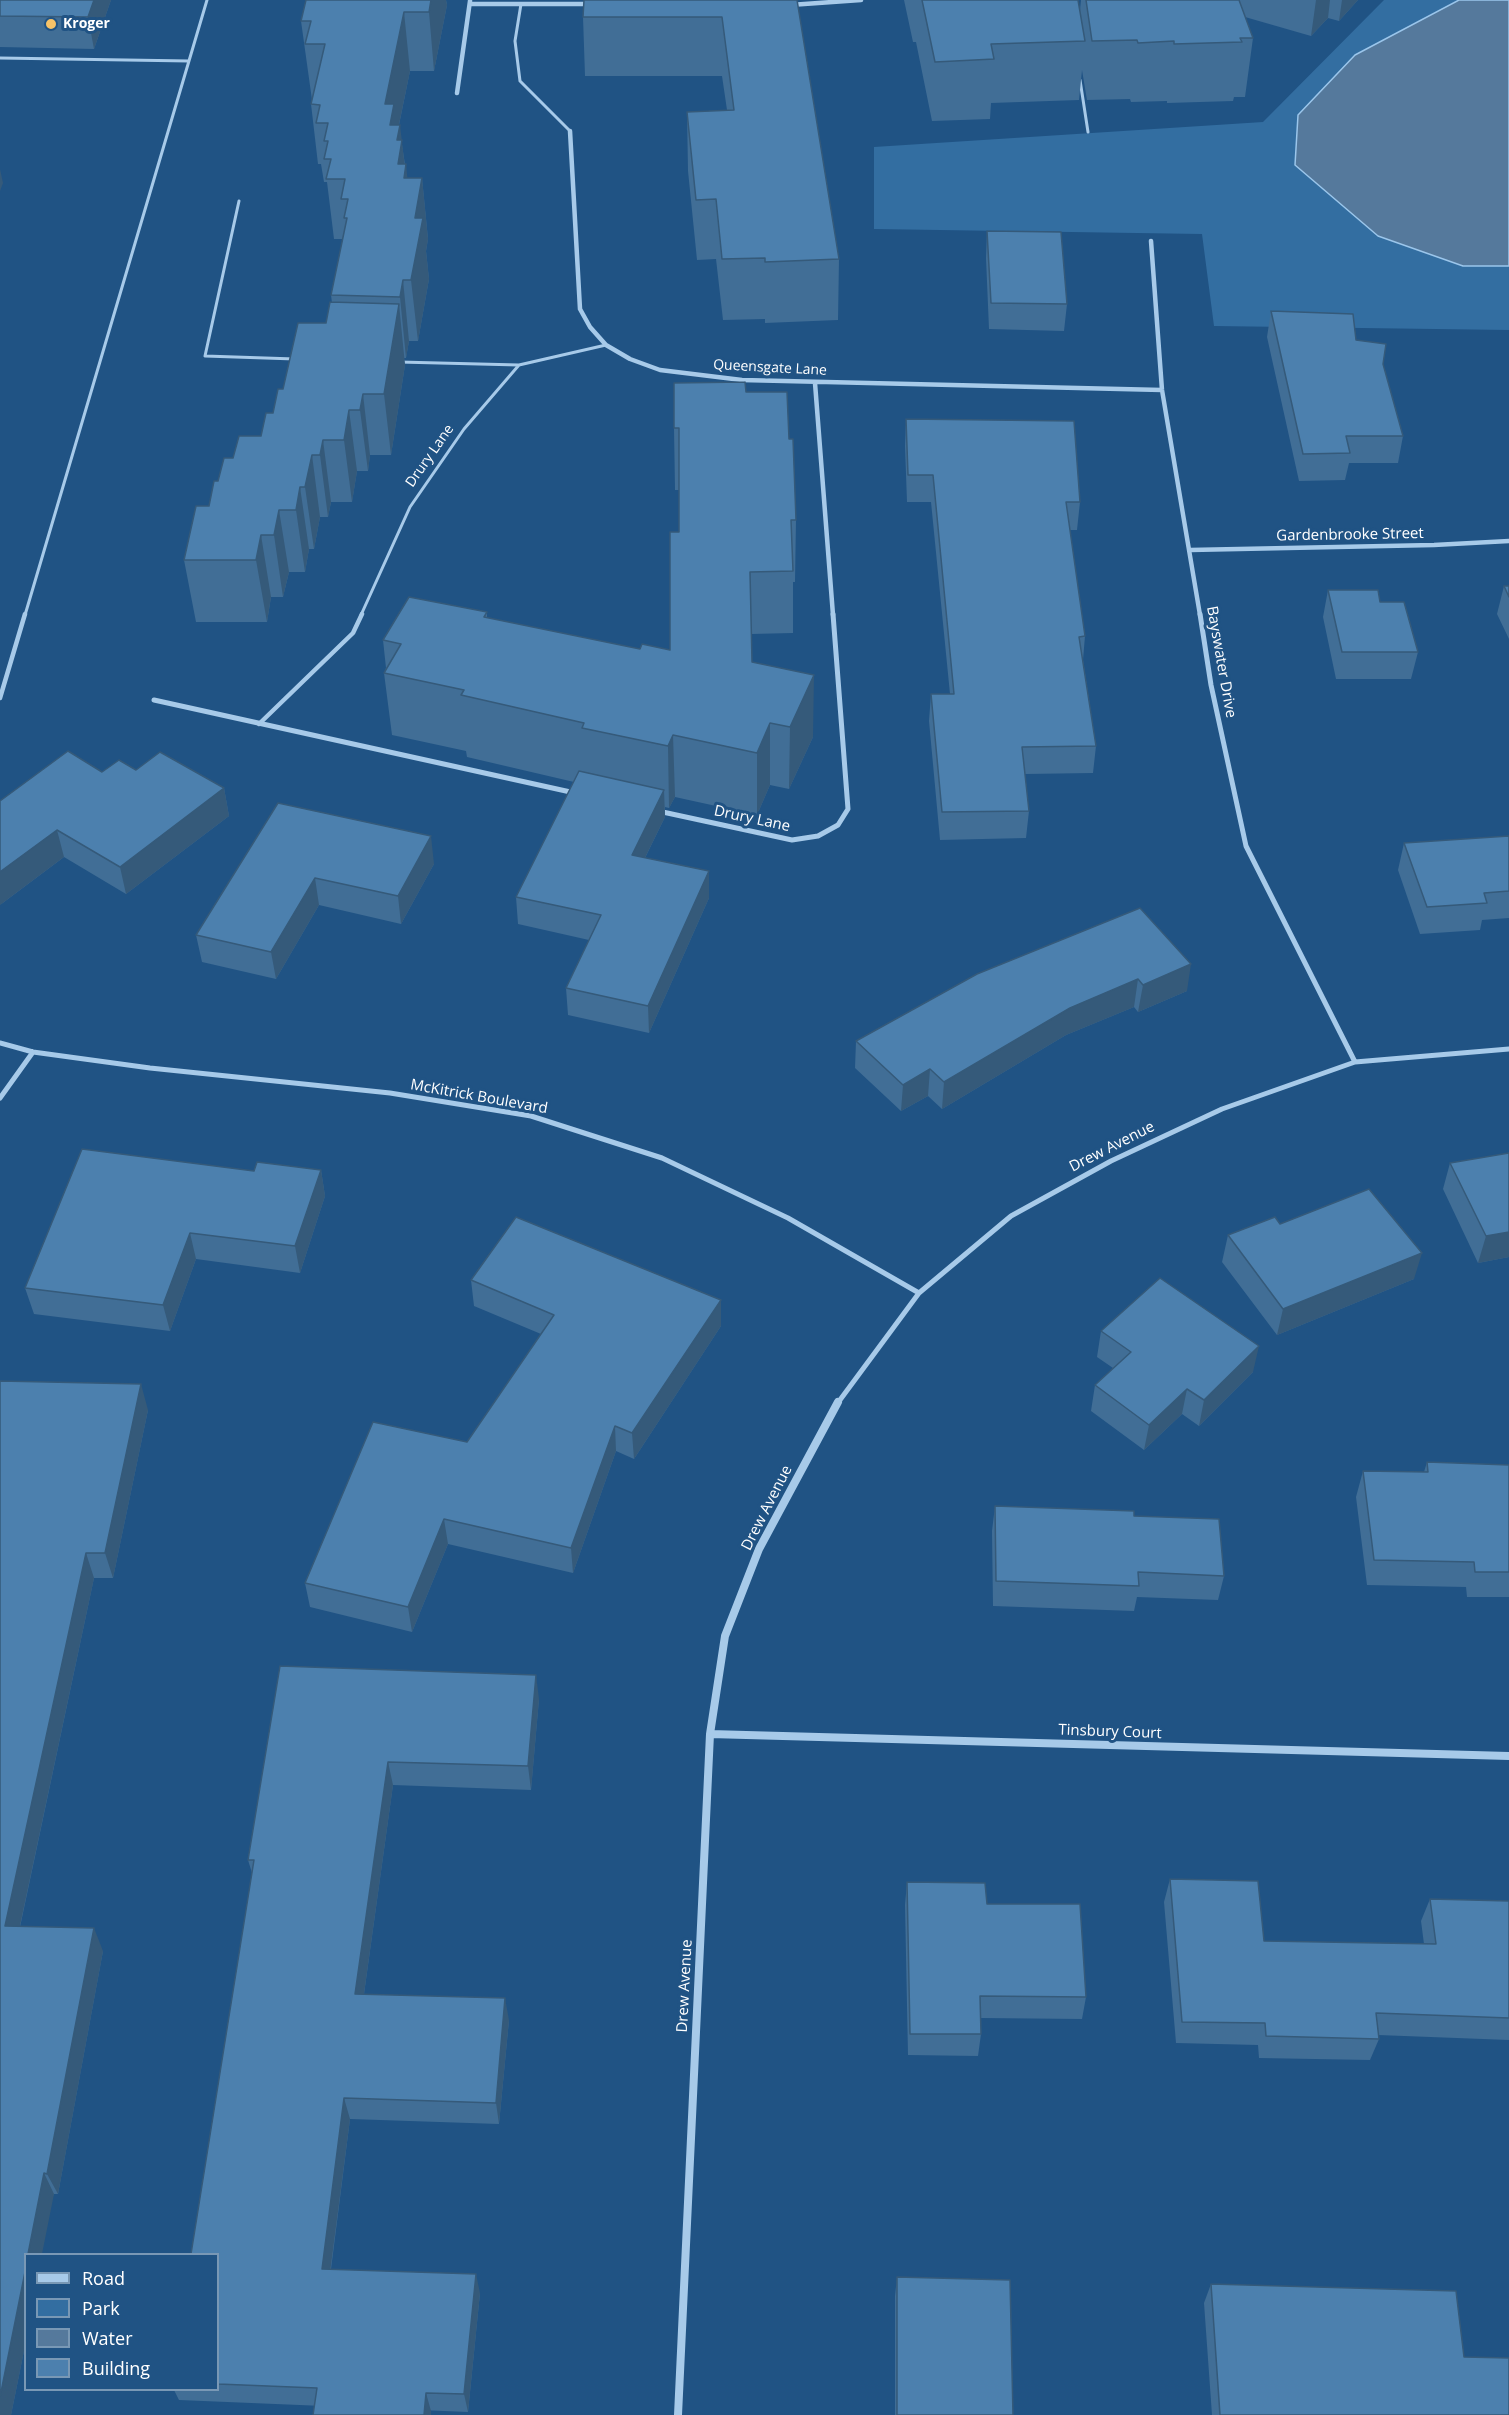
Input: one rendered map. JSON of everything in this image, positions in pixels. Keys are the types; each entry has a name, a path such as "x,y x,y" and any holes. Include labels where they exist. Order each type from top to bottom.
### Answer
{"street":[{"path":"779,5 861,0"},
{"path":"457,93 470,2 603,4"},
{"name":"Queensgate Lane","path":"570,131 580,309 590,327 606,345 630,359 660,370 742,380 1162,390"},
{"name":"Bayswater Drive","path":"1151,241 1162,390 1211,685 1246,846 1355,1062"},
{"name":"Drury Lane","path":"653,810 792,840 818,836 838,825 848,809 815,383"},
{"name":"Gardenbrooke Street","path":"1190,550 1457,545 1509,541"},
{"path":"154,700 584,795"},
{"name":"McKitrick Boulevard","path":"0,1043 33,1052 150,1068 390,1093 531,1116 662,1158 788,1218 919,1293"},
{"name":"Drew Avenue","path":"678,2415 710,1734 725,1636 759,1550 832,1412 919,1293 1011,1216 1111,1161 1222,1109 1355,1062 1509,1049"},
{"path":"0,1098 33,1052"},
{"name":"Tinsbury Court","path":"710,1734 1509,1756"}],"lane":[{"path":"0,698 207,0"},
{"path":"520,4 515,41 520,81 570,131"},
{"path":"0,58 189,61"},
{"path":"1080,76 1088,132"},
{"path":"239,201 205,356 298,359"},
{"path":"391,362 519,365 606,345"},
{"name":"Drury Lane","path":"259,724 353,633 410,507 464,429 519,365"}],"green space":[{"path":"1384,0 1459,0 1355,55 1463,266 1509,266 1509,330 1214,326 1202,234 874,229 874,147 1263,122"}],"water":[{"path":"1459,0 1509,0 1509,266 1463,266 1378,236 1295,165 1298,115 1355,55"}],"building":[{"path":"0,0 94,0 88,17 0,16"},
{"path":"306,0 431,0 429,12 404,12 385,104 394,104 390,125 400,125 397,140 402,140 398,164 406,164 404,178 422,178 415,218 423,218 411,280 403,280 400,297 331,295 347,218 344,218 348,199 341,199 345,179 326,179 331,159 324,159 328,141 324,141 328,123 316,123 320,105 311,104 325,44 305,44 311,21 301,21"},
{"path":"584,0 797,0 839,259 765,262 765,258 722,259 716,199 696,200 687,112 734,110 722,17 583,17"},
{"path":"922,0 1078,0 1085,41 991,44 994,59 935,62"},
{"path":"1086,0 1239,0 1253,38 1240,38 1242,42 1174,44 1174,41 1138,43 1137,40 1092,41"},
{"path":"987,231 1061,232 1067,304 991,303"},
{"path":"330,302 399,304 384,394 363,394 360,410 349,410 344,440 323,440 320,455 312,455 305,487 300,487 296,510 279,510 274,535 261,535 256,560 184,560 196,506 209,506 214,481 218,481 224,458 233,458 239,436 261,436 266,413 273,413 278,389 283,389 298,323 326,323"},
{"path":"1271,311 1353,314 1356,340 1386,344 1383,364 1403,436 1346,436 1350,453 1303,454"},
{"path":"745,382 746,392 787,392 789,439 793,439 796,520 791,520 793,571 750,572 752,662 814,675 790,727 770,723 757,753 673,735 668,746 582,728 584,723 461,695 464,690 384,673 401,644 383,640 409,597 487,612 484,617 640,649 642,644 670,650 670,532 679,532 679,428 674,428 674,383"},
{"path":"906,419 1074,421 1080,502 1066,502 1085,636 1079,637 1096,746 1022,747 1029,811 942,812 931,694 954,694 933,475 908,475"},
{"path":"1504,586 1509,586 1509,597"},
{"path":"1328,590 1378,590 1380,602 1404,602 1418,652 1342,652"},
{"path":"68,751 102,772 119,760 136,770 160,752 224,788 120,867 57,830 0,872 0,801"},
{"path":"579,771 664,790 632,855 709,871 648,1006 566,988 601,915 516,897"},
{"path":"278,803 431,836 398,896 315,878 271,952 196,935"},
{"path":"1509,836 1509,891 1484,893 1487,903 1427,907 1404,843"},
{"path":"1140,908 1191,964 1143,985 1138,979 1070,1008 944,1082 930,1069 903,1085 856,1041 977,974"},
{"path":"82,1149 254,1171 257,1162 321,1170 295,1246 190,1233 163,1305 25,1288"},
{"path":"1509,1153 1509,1232 1486,1236 1450,1163"},
{"path":"1369,1189 1422,1253 1283,1309 1228,1235 1275,1217 1280,1224"},
{"path":"516,1217 721,1300 632,1433 615,1426 571,1548 444,1519 408,1607 305,1583 373,1422 467,1442 554,1315 471,1280"},
{"path":"1160,1278 1259,1346 1204,1400 1187,1389 1149,1425 1095,1385 1131,1352 1101,1331"},
{"path":"0,1381 141,1384 105,1553 86,1553 5,1926 94,1928 47,2174 44,2173 28,2253 24,2253 24,2277 0,2397"},
{"path":"1427,1462 1509,1465 1509,1572 1475,1572 1474,1562 1374,1560 1363,1471 1428,1472"},
{"path":"995,1506 1134,1511 1134,1516 1219,1519 1224,1576 1138,1572 1139,1586 996,1581"},
{"path":"280,1666 536,1675 528,1766 388,1762 355,1994 505,1998 496,2103 344,2098 322,2269 476,2274 464,2394 426,2393 424,2415 313,2415 317,2388 219,2384 219,2253 191,2253 254,1860 248,1860"},
{"path":"1170,1879 1258,1881 1264,1941 1436,1944 1430,1899 1509,1901 1509,2018 1376,2013 1379,2039 1266,2036 1265,2023 1182,2022"},
{"path":"907,1882 985,1883 987,1904 1080,1904 1086,1997 980,1996 981,2034 910,2034"},
{"path":"897,2277 1010,2280 1013,2415 897,2415"},
{"path":"1211,2284 1456,2291 1464,2357 1509,2358 1509,2415 1220,2415"}],"place":[{"name":"Kroger","path":"51,24"}]}
